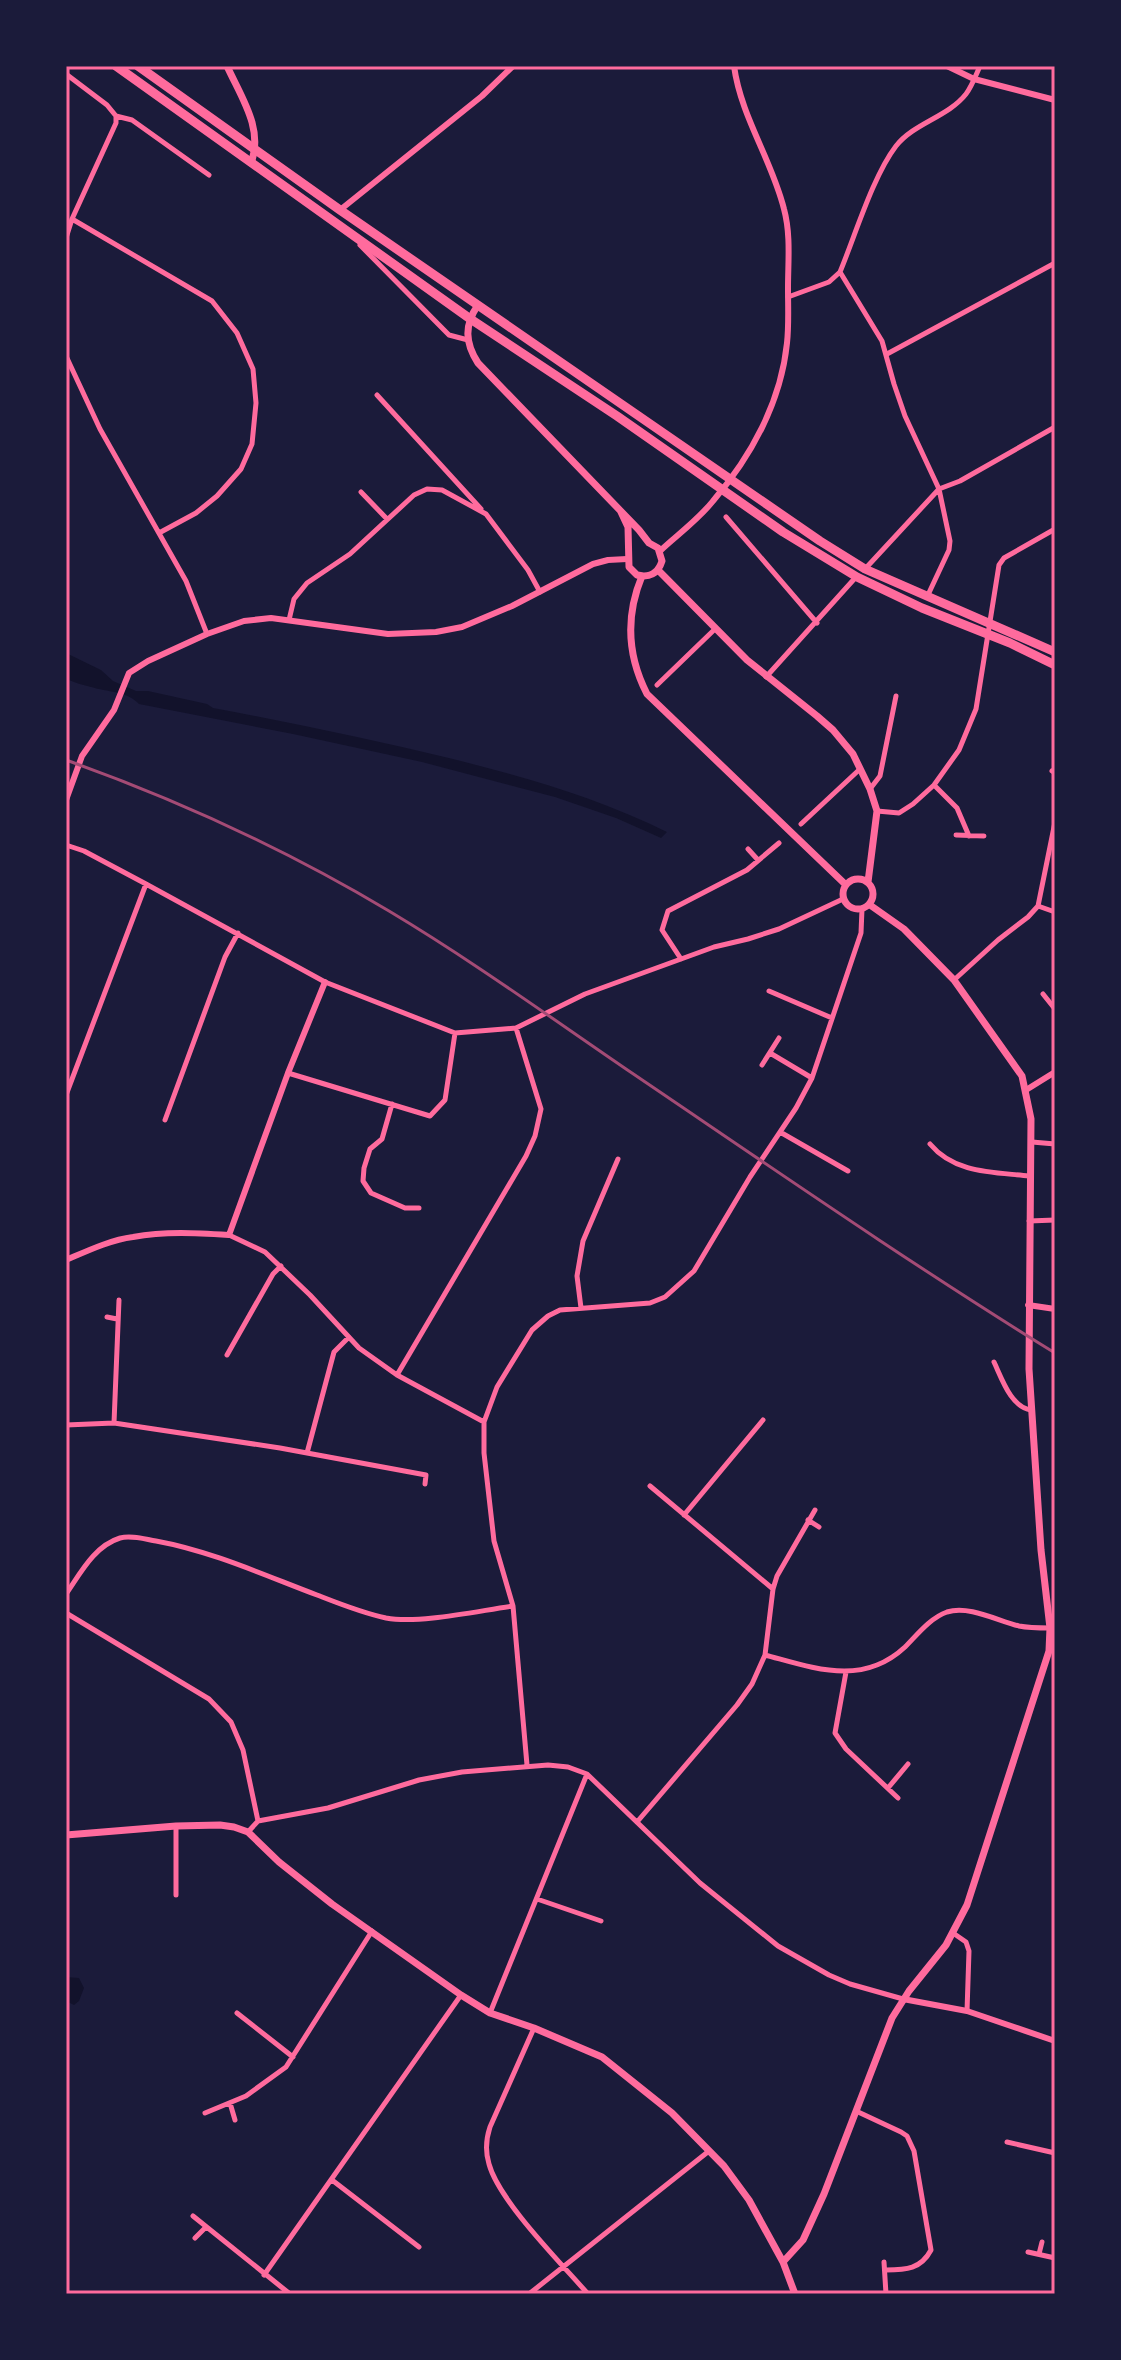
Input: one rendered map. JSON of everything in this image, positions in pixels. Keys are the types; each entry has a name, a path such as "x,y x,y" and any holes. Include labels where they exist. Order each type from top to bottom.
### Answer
{"highway":[{"path":"116,66 469,318 808,548 857,577 922,608 1010,643 1055,665"},
{"path":"138,66 790,522 865,569 1055,652"}],"main road":[{"path":"227,66 256,129 256,149 251,163"},
{"path":"478,305 469,318 468,340 478,363 660,551 662,561 658,570 651,575 642,576 632,571 628,527 621,512"},
{"path":"629,554 636,544 649,543"},
{"path":"658,570 715,629 766,677 833,730 853,754 877,811 868,882"},
{"path":"642,576 630,612 629,629 637,674 647,694 846,885"},
{"path":"783,2262 803,2240 834,2172 892,2018 953,1933 974,1885 1052,1642 1041,1550 1031,1410 1028,1305 1032,1142 1026,1090 1022,1076 1004,1047 954,980 904,929 866,907 850,907 843,899 846,885 858,878 868,882 873,889 874,896 866,907"},
{"path":"66,1835 220,1825 248,1832 279,1862 332,1904 461,1995 490,2013 602,2057 672,2113 710,2151 749,2200 783,2262 795,2294"}],"street":[{"path":"340,210 482,96 513,66"},
{"path":"660,551 722,491 758,435 773,404 787,344 788,242 785,212 774,177 748,119 734,66"},
{"path":"947,66 974,79 1055,100"},
{"path":"788,297 829,282 840,272 878,177 894,147 967,93 980,66"},
{"path":"66,74 107,105 116,116 132,120 209,175"},
{"path":"66,238 116,123 116,116"},
{"path":"72,219 212,301 237,333 253,369 256,403 252,444 241,469 217,496 196,513 159,533"},
{"path":"347,231 449,335 468,340"},
{"path":"886,354 1055,263"},
{"path":"840,272 882,341 905,416 939,489 950,541 949,550 927,597"},
{"path":"66,356 100,429 186,581 207,634"},
{"path":"377,395 486,514 528,570 540,592"},
{"path":"865,569 939,489 960,481 1055,427"},
{"path":"289,620 294,599 307,583 350,554 414,495 427,489 449,493 486,514"},
{"path":"361,492 387,519"},
{"path":"726,517 817,623"},
{"path":"877,811 899,813 934,785 959,750 976,709 999,565 1004,558 1055,529"},
{"path":"66,800 82,756 114,710 129,673 137,666 207,634 244,621 271,618 388,634 436,632 462,627 593,564 629,554"},
{"path":"766,677 857,577"},
{"path":"657,685 715,629"},
{"path":"870,789 880,776 896,696"},
{"path":"801,824 860,769"},
{"path":"934,785 957,808 969,836"},
{"path":"954,980 1038,906 1055,822"},
{"path":"956,835 984,836"},
{"path":"681,959 662,930 668,911 747,870 779,843"},
{"path":"66,845 84,851 325,982 455,1033 516,1028 585,994 714,947 779,929 843,899"},
{"path":"748,849 758,860"},
{"path":"66,1095 146,884"},
{"path":"1038,906 1055,912"},
{"path":"527,1765 513,1606 494,1541 484,1453 484,1422 497,1387 532,1330 548,1316 560,1310 637,1304 665,1297 694,1271 812,1078 861,933 866,907"},
{"path":"165,1120 225,957 238,933"},
{"path":"229,1235 325,982"},
{"path":"769,991 832,1018"},
{"path":"1043,994 1055,1009"},
{"path":"397,1375 535,1136 541,1109 516,1028"},
{"path":"288,1073 430,1116 445,1100 455,1033"},
{"path":"762,1065 779,1038"},
{"path":"770,1053 812,1078"},
{"path":"1026,1090 1055,1072"},
{"path":"392,1104 382,1139 370,1149 363,1181 371,1193 405,1208 419,1208"},
{"path":"780,1132 848,1171"},
{"path":"1032,1142 1055,1144"},
{"path":"930,1144 954,1163 970,1170 1029,1176"},
{"path":"581,1308 577,1276 583,1241 618,1159"},
{"path":"1029,1221 1055,1220"},
{"path":"66,1260 130,1237 186,1233 229,1235 265,1252 359,1348 397,1375 484,1422"},
{"path":"227,1355 273,1274 281,1266"},
{"path":"114,1423 119,1300"},
{"path":"1028,1305 1055,1309"},
{"path":"107,1317 117,1319"},
{"path":"307,1453 334,1352 349,1337"},
{"path":"994,1362 1014,1400 1031,1410"},
{"path":"684,1515 763,1420"},
{"path":"66,1425 114,1423 307,1453 426,1475 425,1484"},
{"path":"650,1486 773,1589"},
{"path":"637,1822 752,1684 765,1655 777,1576 815,1510"},
{"path":"808,1520 819,1527"},
{"path":"66,1594 92,1557 103,1547 123,1537 178,1545 361,1612 389,1618 410,1619 513,1606"},
{"path":"765,1655 817,1669 846,1672 880,1664 890,1659 934,1619 949,1611 967,1611 1028,1628 1050,1628"},
{"path":"66,1613 209,1699 231,1722 243,1750 258,1821"},
{"path":"846,1672 835,1733 839,1742 898,1798"},
{"path":"888,1788 908,1764"},
{"path":"248,1832 258,1821 328,1808 419,1780 527,1765 568,1767 587,1774 700,1883 778,1946 829,1975 903,1999 967,2011 1055,2041"},
{"path":"490,2013 587,1774"},
{"path":"176,1826 176,1895"},
{"path":"537,1899 601,1921"},
{"path":"588,1927 592,1917"},
{"path":"205,2113 246,2096 276,2076 293,2057 372,1931"},
{"path":"953,1933 968,1946 967,2011"},
{"path":"264,2275 461,1995"},
{"path":"237,2013 293,2057"},
{"path":"534,2028 490,2127 486,2141 489,2166 502,2190 538,2237 588,2294"},
{"path":"230,2103 235,2120"},
{"path":"856,2111 907,2136 914,2151 931,2250 925,2261 917,2266 886,2270"},
{"path":"1016,2144 1018,2135"},
{"path":"1007,2142 1055,2153"},
{"path":"529,2294 710,2151"},
{"path":"332,2180 419,2247"},
{"path":"193,2216 290,2294"},
{"path":"195,2238 206,2227"},
{"path":"1039,2254 1042,2242"},
{"path":"1028,2252 1055,2258"},
{"path":"884,2262 886,2294"}],"shaded area":[{"path":"66,653 136,691 148,691 481,766 588,799 667,832 661,838 616,818 555,797 422,762 139,704 123,694 66,679"},
{"path":"66,1977 79,1978 84,1988 74,2005 66,2001"}],"railway":[{"path":"66,760 231,828 311,867 389,911 479,968 893,1249 1055,1353"}]}
